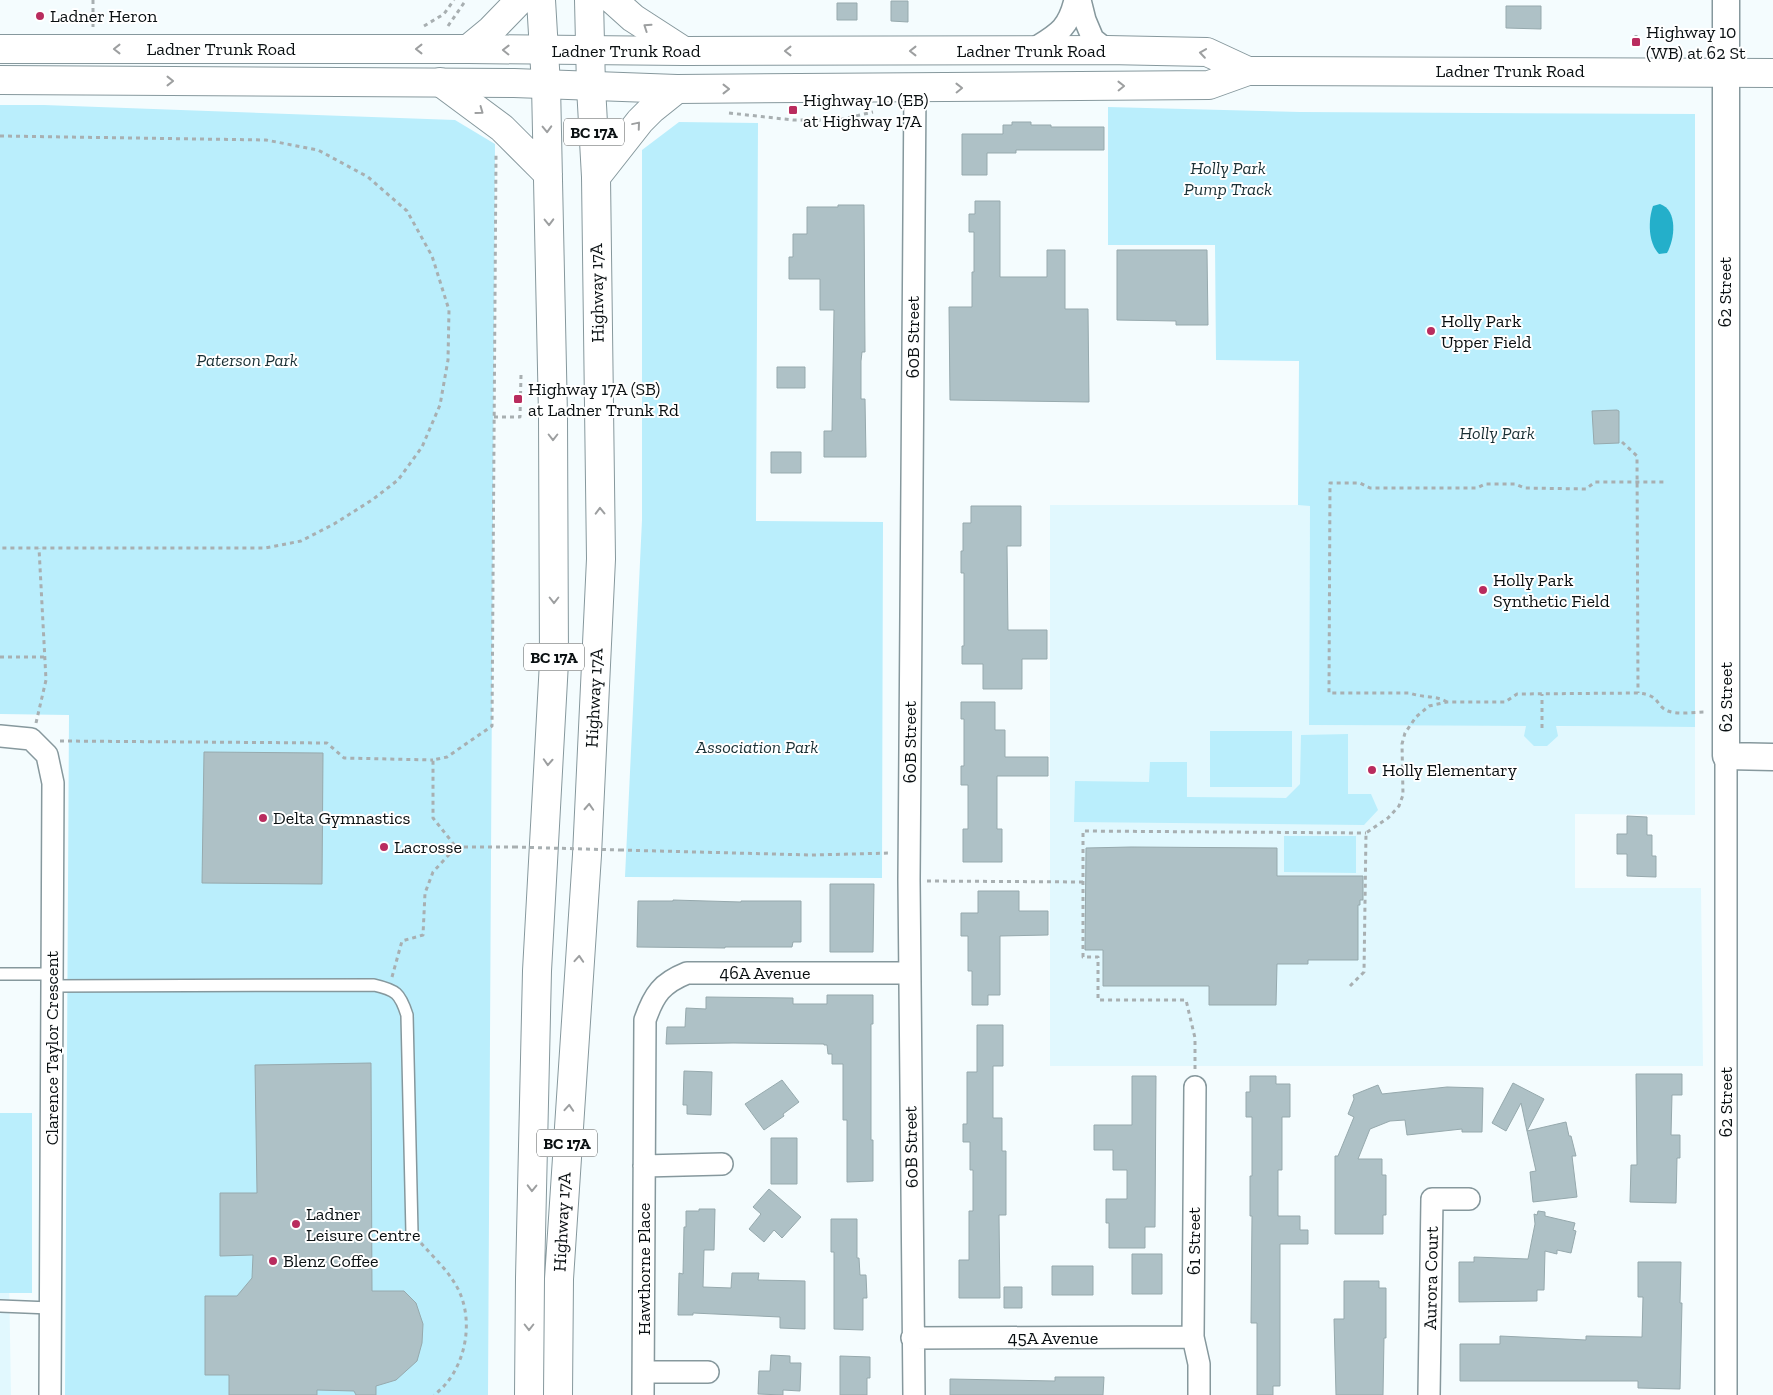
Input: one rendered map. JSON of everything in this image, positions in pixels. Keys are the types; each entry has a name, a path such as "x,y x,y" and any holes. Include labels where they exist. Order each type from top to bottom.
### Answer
{"main road":[{"path":"468,49 491,30 520,0"},
{"name":"Highway 17A","path":"529,1395 537,971 554,662 554,416 546,85 541,0"},
{"name":"Highway 17A","path":"558,1395 559,1278 587,855 601,559 596,177 588,0"},
{"path":"613,0 639,22 684,51"},
{"name":"Ladner Trunk Road","path":"0,49 1107,50 1206,52 1248,71"},
{"name":"Ladner Trunk Road","path":"0,80 440,82 677,89 1210,85 1248,71 1773,73"},
{"path":"440,82 502,128 548,174"},
{"path":"596,177 640,121 677,89"}],"street":[{"path":"1032,50 1058,34 1071,17 1075,0"},
{"path":"1080,0 1085,20 1093,39 1107,50"},
{"name":"62 Street","path":"1726,0 1726,1395"},
{"name":"60B Street","path":"914,1395 909,853 915,88"},
{"path":"0,736 31,739"},
{"name":"Clarence Taylor Crescent","path":"31,739 47,755 53,783 50,1395"},
{"path":"1726,756 1773,757"},
{"name":"46A Avenue","path":"646,1020 650,1005 659,991 671,980 687,973 909,973"},
{"name":"Hawthorne Place","path":"644,1395 646,1020"},
{"name":"61 Street","path":"1195,1087 1194,1338 1199,1364 1199,1395"},
{"path":"644,1166 722,1164"},
{"name":"Aurora Court","path":"1429,1395 1432,1199 1469,1199"},
{"name":"45A Avenue","path":"912,1338 1194,1338"},
{"path":"644,1372 708,1372"}],"lane":[{"path":"0,974 52,980 374,985 389,989 401,998 407,1015 412,1232"},
{"path":"0,1306 50,1308"}],"path":[{"path":"93,0 94,49"},
{"path":"418,30 444,14 454,0"},
{"path":"449,26 466,0"},
{"path":"1636,35 1636,42"},
{"path":"728,113 793,120 838,120 880,111"},
{"path":"0,136 266,140 318,150 368,177 407,212 432,256 449,310 448,360 440,404 422,447 398,480 372,500 334,524 301,541 265,548 0,548"},
{"path":"39,548 46,680 40,711 31,739 86,742 327,743 344,758 433,760 447,757 492,726 496,149"},
{"path":"494,418 520,417 521,375"},
{"path":"1622,442 1637,456 1638,693"},
{"path":"1447,702 1440,698 1418,697 1410,694 1329,693 1330,483 1360,483 1370,488 1477,488 1485,484 1515,484 1525,488 1586,489 1595,482 1666,482"},
{"path":"0,657 45,657"},
{"path":"1195,1087 1195,1038 1186,1000 1098,1000 1098,957 1083,957 1084,831 1366,833 1388,818 1399,806 1403,795 1402,744 1405,732 1416,717 1429,706 1447,702 1505,702 1516,694 1638,693 1650,694 1669,712 1726,713"},
{"path":"1542,694 1542,728"},
{"path":"433,760 433,818 456,847"},
{"path":"1350,986 1364,972 1366,833"},
{"path":"389,989 402,941 423,936 426,893 433,872 456,847 811,855 909,853"},
{"path":"909,880 1084,882"},
{"path":"412,1232 446,1270 460,1292 466,1316 466,1342 458,1366 440,1391 434,1395"}],"shaded area":[{"name":"Holly Elementary","path":"1050,505 1310,505 1309,725 1695,727 1695,815 1575,814 1575,888 1701,888 1703,1066 1050,1066"},
{"path":"0,1271 9,1276 11,1395 0,1395"}],"green space":[{"name":"Paterson Park","path":"0,105 455,120 495,144 488,1395 65,1395 69,715 0,714"},
{"name":"Holly Park","path":"1108,107 1300,112 1695,114 1695,727 1556,726 1558,736 1547,746 1534,746 1524,736 1526,726 1309,725 1310,506 1298,505 1299,361 1216,360 1215,245 1108,245"},
{"name":"Association Park","path":"679,122 758,123 756,521 883,522 882,878 625,877 642,520 642,150"},
{"path":"1210,731 1292,731 1292,787 1210,787"},
{"path":"1348,734 1348,794 1371,794 1378,810 1364,825 1074,822 1075,781 1149,782 1150,762 1187,762 1187,797 1286,798 1300,784 1301,735"},
{"path":"1284,836 1356,836 1356,873 1284,872"},
{"path":"0,1113 32,1113 32,1293 0,1293"}],"water":[{"path":"1660,204 1670,212 1673,233 1667,253 1659,254 1651,238 1650,218 1653,206"}],"building":[{"path":"891,1 908,1 908,22 891,21"},
{"path":"837,3 857,3 857,20 837,20"},
{"path":"1506,6 1541,6 1541,29 1506,28"},
{"path":"1012,122 1031,122 1031,125 1051,125 1051,127 1104,127 1104,150 1016,150 1016,153 987,153 987,175 962,175 962,134 1003,134 1003,125 1012,125"},
{"path":"975,201 1000,201 1000,277 1047,277 1047,250 1065,250 1065,309 1088,309 1089,402 950,400 949,307 972,307 974,232 969,232 969,214 975,214"},
{"path":"838,205 864,205 865,352 862,352 861,361 861,399 865,399 866,457 824,457 824,431 832,431 834,310 820,310 820,279 789,279 789,257 793,257 793,234 807,234 807,207 838,207"},
{"path":"1117,250 1207,250 1208,325 1176,325 1176,321 1117,320"},
{"path":"777,367 805,367 805,388 777,388"},
{"path":"1592,411 1619,411 1619,443 1594,444"},
{"path":"771,452 801,452 801,473 771,473"},
{"path":"971,506 1021,506 1021,546 1007,546 1008,630 1047,630 1047,659 1022,659 1022,689 983,689 983,664 962,664 962,646 964,646 964,573 961,573 961,551 963,551 963,523 971,523"},
{"path":"961,702 995,702 995,730 1005,730 1005,757 1048,757 1048,776 997,776 997,829 1002,829 1002,862 963,862 963,829 968,829 968,785 961,785 961,766 964,766 964,719 961,719"},
{"name":"Delta Gymnastics","path":"204,752 323,753 322,884 202,883"},
{"path":"1627,816 1647,817 1647,835 1652,835 1652,856 1656,856 1656,877 1627,876 1627,854 1617,854 1617,834 1627,834"},
{"path":"1086,848 1277,848 1277,876 1363,876 1363,900 1360,900 1360,905 1358,905 1358,960 1308,960 1308,964 1277,964 1276,1005 1209,1005 1209,986 1103,986 1103,950 1085,950"},
{"path":"830,884 874,884 873,952 830,952"},
{"path":"978,891 1019,891 1019,911 1048,911 1048,935 1000,936 1000,995 988,995 988,1005 972,1005 972,971 968,971 968,936 961,936 961,913 978,913"},
{"path":"638,901 801,901 801,942 793,942 792,947 637,947"},
{"path":"827,995 873,995 873,1024 871,1024 871,1140 873,1140 873,1181 847,1182 847,1120 843,1120 843,1064 832,1064 832,1054 828,1054 827,1045 666,1044 667,1027 685,1027 686,1008 706,1009 706,997 793,998 793,1004 827,1004"},
{"path":"977,1025 1003,1025 1003,1066 993,1066 993,1118 1002,1118 1002,1151 1006,1151 1006,1215 999,1215 1000,1298 959,1298 959,1260 969,1260 969,1211 973,1211 973,1170 970,1170 970,1142 963,1142 963,1124 967,1124 967,1072 977,1072"},
{"name":"Ladner Leisure Centre","path":"371,1063 372,1291 404,1291 416,1303 423,1324 422,1343 417,1361 396,1380 376,1386 376,1395 356,1395 354,1391 317,1390 317,1395 229,1395 229,1375 205,1375 205,1296 237,1296 252,1278 253,1255 220,1256 220,1193 257,1193 255,1065"},
{"path":"684,1071 712,1072 711,1115 687,1114 687,1105 683,1105"},
{"path":"1636,1074 1682,1074 1682,1095 1672,1095 1671,1135 1680,1135 1680,1158 1677,1158 1676,1203 1630,1202 1631,1165 1637,1165"},
{"path":"1132,1076 1156,1076 1155,1227 1145,1227 1145,1248 1109,1248 1109,1223 1106,1223 1106,1199 1127,1199 1127,1170 1113,1170 1113,1150 1094,1150 1094,1125 1132,1125"},
{"path":"1250,1076 1276,1076 1276,1084 1290,1084 1290,1117 1282,1117 1282,1170 1278,1170 1278,1216 1300,1216 1300,1230 1308,1230 1308,1244 1280,1244 1280,1386 1273,1386 1273,1395 1257,1395 1257,1323 1251,1323 1252,1216 1250,1216 1250,1176 1252,1176 1252,1117 1246,1117 1246,1092 1250,1092"},
{"path":"782,1080 799,1102 783,1114 784,1116 764,1130 745,1104"},
{"path":"1513,1083 1544,1099 1527,1131 1521,1103 1506,1131 1492,1123"},
{"path":"1378,1085 1382,1094 1447,1087 1483,1088 1482,1132 1462,1132 1462,1129 1407,1135 1405,1120 1390,1121 1370,1129 1358,1159 1382,1159 1382,1175 1386,1175 1386,1215 1383,1215 1383,1234 1335,1234 1335,1156 1338,1156 1354,1117 1348,1114 1354,1099 1353,1095"},
{"path":"1566,1122 1576,1156 1572,1156 1577,1197 1533,1202 1530,1172 1536,1171 1527,1131"},
{"path":"771,1138 797,1138 797,1184 771,1184"},
{"path":"769,1189 801,1217 782,1238 774,1230 764,1242 749,1229 761,1214 753,1207"},
{"path":"699,1209 715,1209 714,1250 704,1250 703,1287 731,1288 732,1273 759,1273 758,1280 805,1281 805,1329 780,1328 780,1317 693,1313 693,1315 678,1315 679,1273 683,1274 686,1211 699,1211"},
{"path":"1538,1211 1545,1212 1545,1216 1575,1223 1573,1230 1576,1231 1571,1253 1557,1250 1557,1254 1545,1251 1544,1290 1537,1290 1537,1301 1459,1302 1459,1262 1474,1262 1474,1257 1528,1259 1535,1224 1534,1214 1537,1215"},
{"path":"831,1219 857,1219 857,1258 859,1258 860,1275 866,1275 867,1298 863,1298 863,1330 834,1329 834,1252 831,1252"},
{"path":"1132,1254 1162,1254 1162,1294 1132,1294"},
{"path":"1638,1262 1681,1262 1680,1389 1638,1388 1638,1381 1460,1381 1460,1344 1500,1344 1500,1336 1586,1340 1586,1336 1642,1337 1643,1297 1638,1297"},
{"path":"1052,1266 1093,1266 1093,1295 1052,1295"},
{"path":"1344,1281 1379,1281 1379,1288 1386,1288 1383,1395 1336,1395 1334,1319 1344,1319"},
{"path":"1004,1287 1022,1287 1022,1308 1004,1308"},
{"path":"771,1355 790,1356 790,1363 801,1363 800,1391 783,1390 783,1395 758,1394 759,1371 770,1371"},
{"path":"840,1356 870,1357 870,1378 867,1378 867,1395 840,1395"},
{"path":"1055,1377 1104,1377 1103,1395 950,1395 950,1379 1055,1381"}],"place":[{"name":"Ladner Heron","path":"40,16"},
{"name":"Highway 10 (WB) at 62 St","path":"1636,42"},
{"name":"Highway 10 (EB) at Highway 17A","path":"793,110"},
{"name":"Holly Park Upper Field","path":"1431,331"},
{"name":"Highway 17A (SB) at Ladner Trunk Rd","path":"518,399"},
{"name":"Holly Park Synthetic Field","path":"1483,590"},
{"name":"Holly Elementary","path":"1372,770"},
{"name":"Delta Gymnastics","path":"263,818"},
{"name":"Lacrosse","path":"384,847"},
{"name":"Ladner Leisure Centre","path":"296,1224"},
{"name":"Blenz Coffee","path":"273,1261"}],"park label":[{"name":"Holly Park Pump Track","path":"1228,178"}]}
